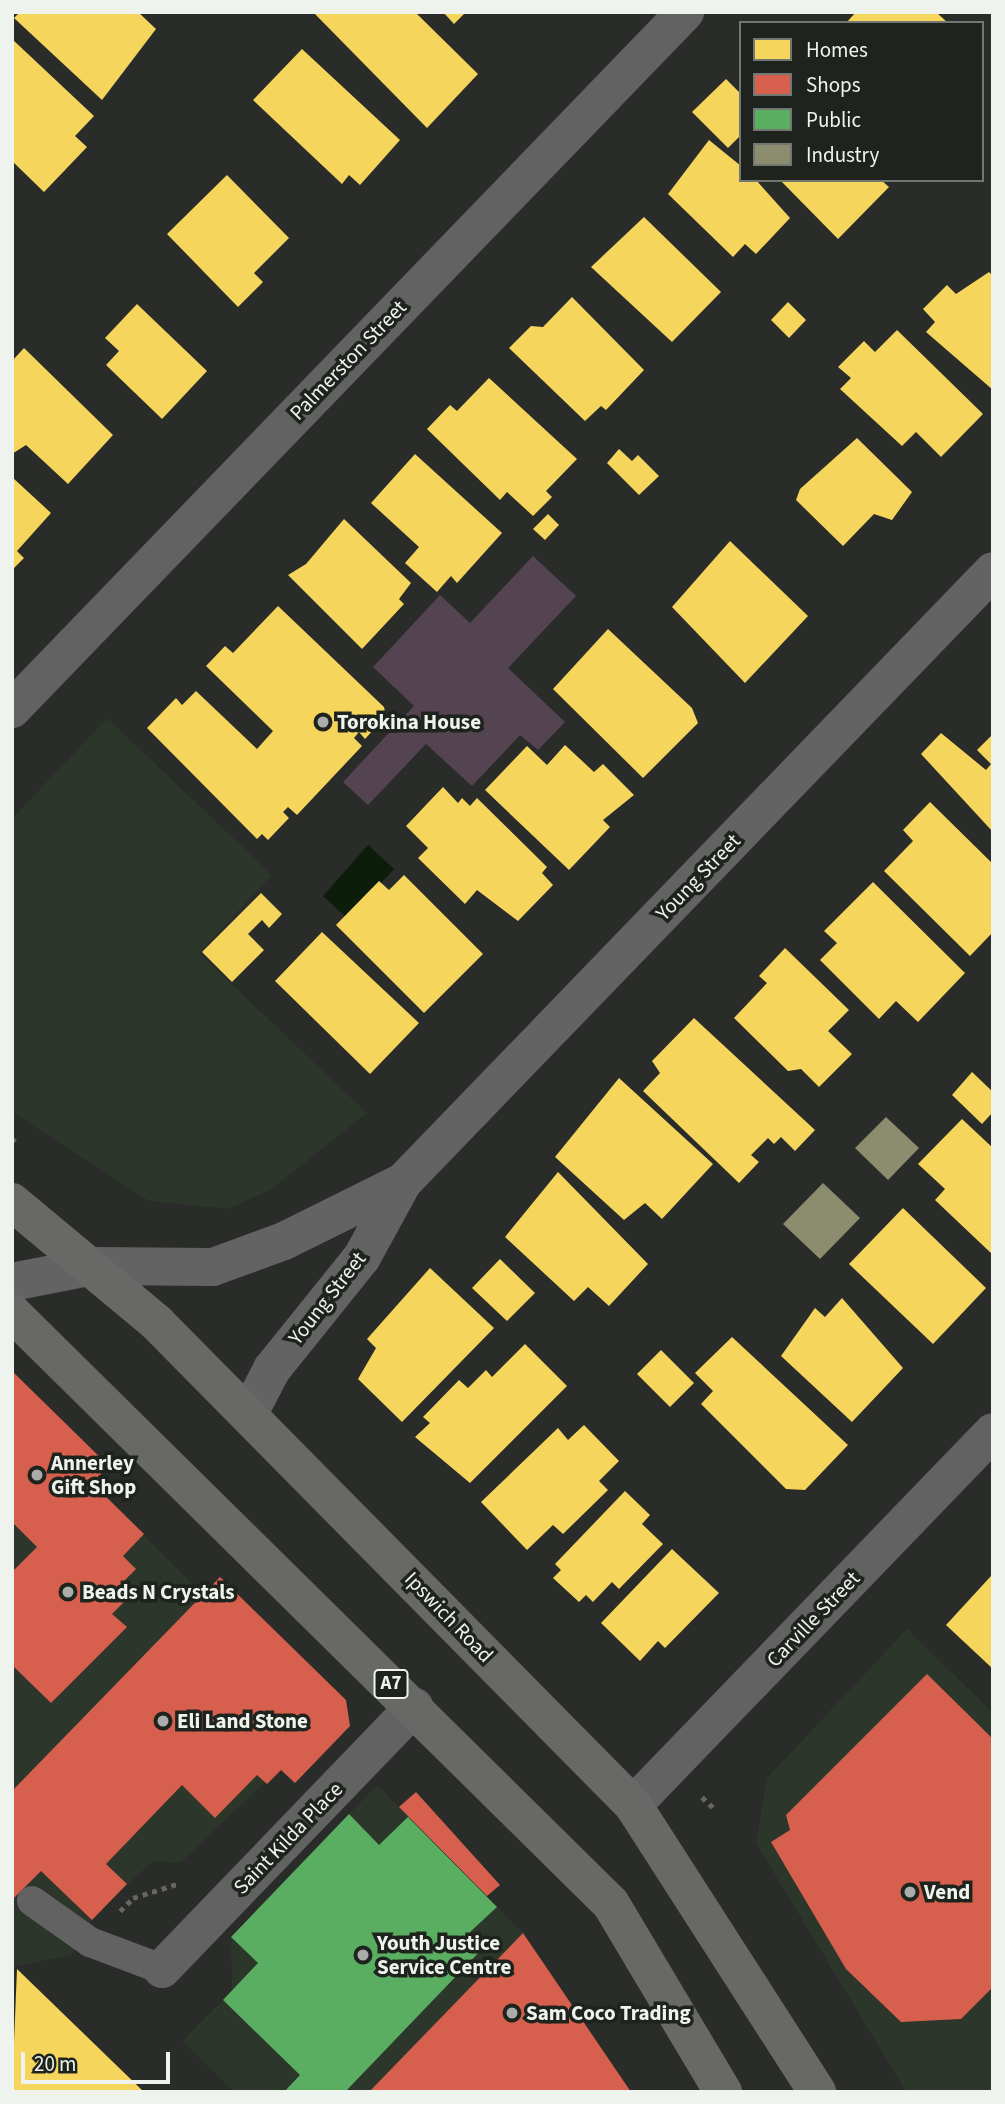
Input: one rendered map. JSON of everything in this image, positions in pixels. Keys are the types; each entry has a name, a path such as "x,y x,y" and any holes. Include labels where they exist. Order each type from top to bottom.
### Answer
{"highway":[{"name":"Ipswich Road","path":"12,1202 94,1266 249,1413 633,1805 817,2092"},
{"name":"A7","path":"12,1312 611,1904 723,2092"}],"street":[{"name":"Palmerston Street","path":"12,709 685,12"},
{"name":"Young Street","path":"249,1413 272,1369 362,1257 403,1182 993,571"},
{"name":"Young Street","path":"12,1282 94,1266 213,1267 284,1241 403,1182"},
{"name":"Carville Street","path":"633,1805 993,1433"},
{"name":"Saint Kilda Place","path":"162,1969 414,1707"}],"lane":[{"path":"32,1901 90,1942 162,1969"}],"shaded area":[{"path":"533,556 576,596 508,668 565,722 538,750 520,735 472,786 426,744 368,805 343,782 414,706 373,667 440,595 470,623"},
{"path":"107,718 272,875 199,953 367,1113 270,1190 228,1209 149,1201 12,1112 12,819"},
{"path":"368,845 394,869 348,919 323,896"},
{"path":"12,1404 204,1595 314,1736 180,1863 154,1861 127,1884 92,1920 71,1955 12,1967"},
{"path":"907,1629 993,1713 993,2092 906,2092 756,1843 767,1778"},
{"path":"377,1785 523,1933 631,2092 234,2092 182,2041 232,1991 231,1937"}],"building: Homes":[{"path":"20,12 138,12 156,29 102,100 14,18"},
{"path":"313,12 415,12 478,74 427,128"},
{"path":"443,12 466,12 454,24"},
{"path":"856,12 936,12 946,21 848,21"},
{"path":"12,39 94,116 75,136 87,147 44,192 12,161"},
{"path":"302,49 400,140 360,185 349,175 342,184 253,100"},
{"path":"726,79 739,92 739,137 728,148 692,112"},
{"path":"709,140 739,164 739,182 758,182 790,218 756,254 745,244 733,257 668,194"},
{"path":"227,175 289,238 254,273 263,282 238,307 167,234"},
{"path":"782,182 883,182 889,187 838,239"},
{"path":"644,217 721,292 672,342 591,267"},
{"path":"989,272 993,276 993,390 926,332 935,322 923,309 947,285 956,294"},
{"path":"572,297 644,370 606,410 601,406 585,421 509,348 531,326 543,327"},
{"path":"788,302 806,320 789,338 771,320"},
{"path":"137,304 207,371 162,419 106,365 119,351 105,338"},
{"path":"897,330 983,414 941,457 916,432 902,446 840,389 851,378 838,367 864,341 875,352"},
{"path":"24,348 113,435 68,484 26,445 12,454 12,361"},
{"path":"489,378 577,459 546,491 552,497 533,516 507,492 500,500 427,429 450,405 457,411"},
{"path":"857,438 912,492 892,520 874,514 843,546 796,500 800,489"},
{"path":"619,449 632,461 638,455 659,476 639,495 607,463"},
{"path":"415,454 502,533 457,583 451,576 437,592 405,563 419,547 371,503"},
{"path":"12,477 51,513 17,551 24,558 12,570"},
{"path":"548,514 559,525 545,540 533,529"},
{"path":"344,519 411,583 399,599 404,604 362,649 288,575 306,564"},
{"path":"730,541 808,616 745,683 672,607"},
{"name":"Torokina House","path":"278,606 384,707 386,716 365,739 359,732 354,738 362,746 297,815 288,807 283,812 289,818 268,840 262,834 257,839 147,728 176,698 182,705 196,691 257,749 273,731 206,666 225,646 233,653"},
{"path":"608,629 692,708 698,723 643,778 553,689"},
{"path":"941,733 986,770 991,764 977,750 993,734 993,832 921,754"},
{"path":"565,745 594,772 603,764 634,795 603,820 610,827 569,870 485,790 527,746 547,765"},
{"path":"443,787 458,803 462,798 470,806 477,798 547,867 542,873 553,885 518,921 477,890 465,904 418,858 428,848 406,826"},
{"path":"930,802 993,864 993,932 970,956 884,871 913,841 903,830"},
{"path":"404,875 483,954 424,1013 336,925 379,881 389,890"},
{"path":"873,882 965,973 918,1022 896,1001 879,1019 820,960 837,943 824,931"},
{"path":"261,893 282,914 269,928 262,920 248,934 264,950 232,982 202,952"},
{"path":"322,932 419,1023 370,1074 275,981"},
{"path":"785,948 849,1010 828,1031 852,1054 819,1087 801,1069 788,1071 734,1018 767,983 759,976"},
{"path":"694,1018 815,1130 795,1151 781,1137 774,1144 768,1138 751,1155 759,1162 739,1183 643,1091 660,1073 652,1061"},
{"path":"972,1072 993,1092 993,1112 982,1124 952,1095"},
{"path":"619,1078 713,1164 662,1219 645,1203 624,1220 555,1157"},
{"path":"962,1119 993,1148 993,1255 935,1200 945,1189 918,1164"},
{"path":"558,1172 648,1264 609,1306 588,1287 574,1301 505,1237"},
{"path":"903,1208 986,1288 933,1344 849,1264"},
{"path":"500,1259 535,1293 507,1321 472,1288"},
{"path":"430,1268 494,1328 402,1422 358,1379 376,1348 367,1339"},
{"path":"842,1298 903,1368 852,1422 781,1356 815,1308 825,1317"},
{"path":"732,1337 848,1445 805,1490 786,1489 701,1404 713,1391 695,1373"},
{"path":"525,1344 567,1386 470,1483 415,1437 430,1423 423,1417 459,1380 468,1388 486,1370 492,1377"},
{"path":"661,1350 694,1383 670,1407 637,1374"},
{"path":"584,1425 619,1461 599,1481 608,1490 563,1534 553,1525 527,1550 481,1502 558,1428 568,1440"},
{"path":"625,1491 650,1515 642,1524 663,1544 619,1589 612,1582 593,1602 586,1595 579,1602 553,1578 561,1570 555,1564"},
{"path":"672,1549 719,1593 665,1648 658,1641 640,1661 601,1623"},
{"path":"991,1576 993,1578 993,1669 946,1625"},
{"path":"17,1969 144,2092 12,2092"}],"building: Shops":[{"name":"Beads N Crystals","path":"12,1371 109,1466 92,1483 144,1534 123,1556 136,1569 119,1586 129,1597 112,1614 127,1627 51,1703 12,1665 12,1572 37,1547 12,1522"},
{"name":"Eli Land Stone","path":"220,1577 346,1700 350,1726 295,1783 281,1770 267,1784 257,1775 215,1818 182,1785 106,1864 127,1884 92,1920 41,1871 12,1900 12,1791"},
{"name":"Vend","path":"927,1674 993,1739 993,1987 961,2019 901,2022 846,1969 771,1842 790,1830 786,1815"},
{"path":"416,1792 500,1885 487,1896 399,1807"},
{"name":"Sam Coco Trading","path":"523,1933 631,2092 369,2092"}],"building: Public":[{"name":"Youth Justice Service Centre","path":"349,1814 379,1845 408,1817 497,1907 470,1932 485,1946 345,2092 284,2092 300,2075 223,2000 258,1963 231,1937"}],"building: Industry":[{"path":"886,1117 919,1148 888,1180 855,1148"},
{"path":"823,1183 860,1218 820,1259 783,1224"}],"place":[{"name":"Torokina House","path":"323,722"},
{"name":"Annerley Gift Shop","path":"37,1475"},
{"name":"Beads N Crystals","path":"68,1592"},
{"name":"Eli Land Stone","path":"163,1721"},
{"name":"Vend","path":"910,1892"},
{"name":"Youth Justice Service Centre","path":"363,1955"},
{"name":"Sam Coco Trading","path":"512,2013"}]}
